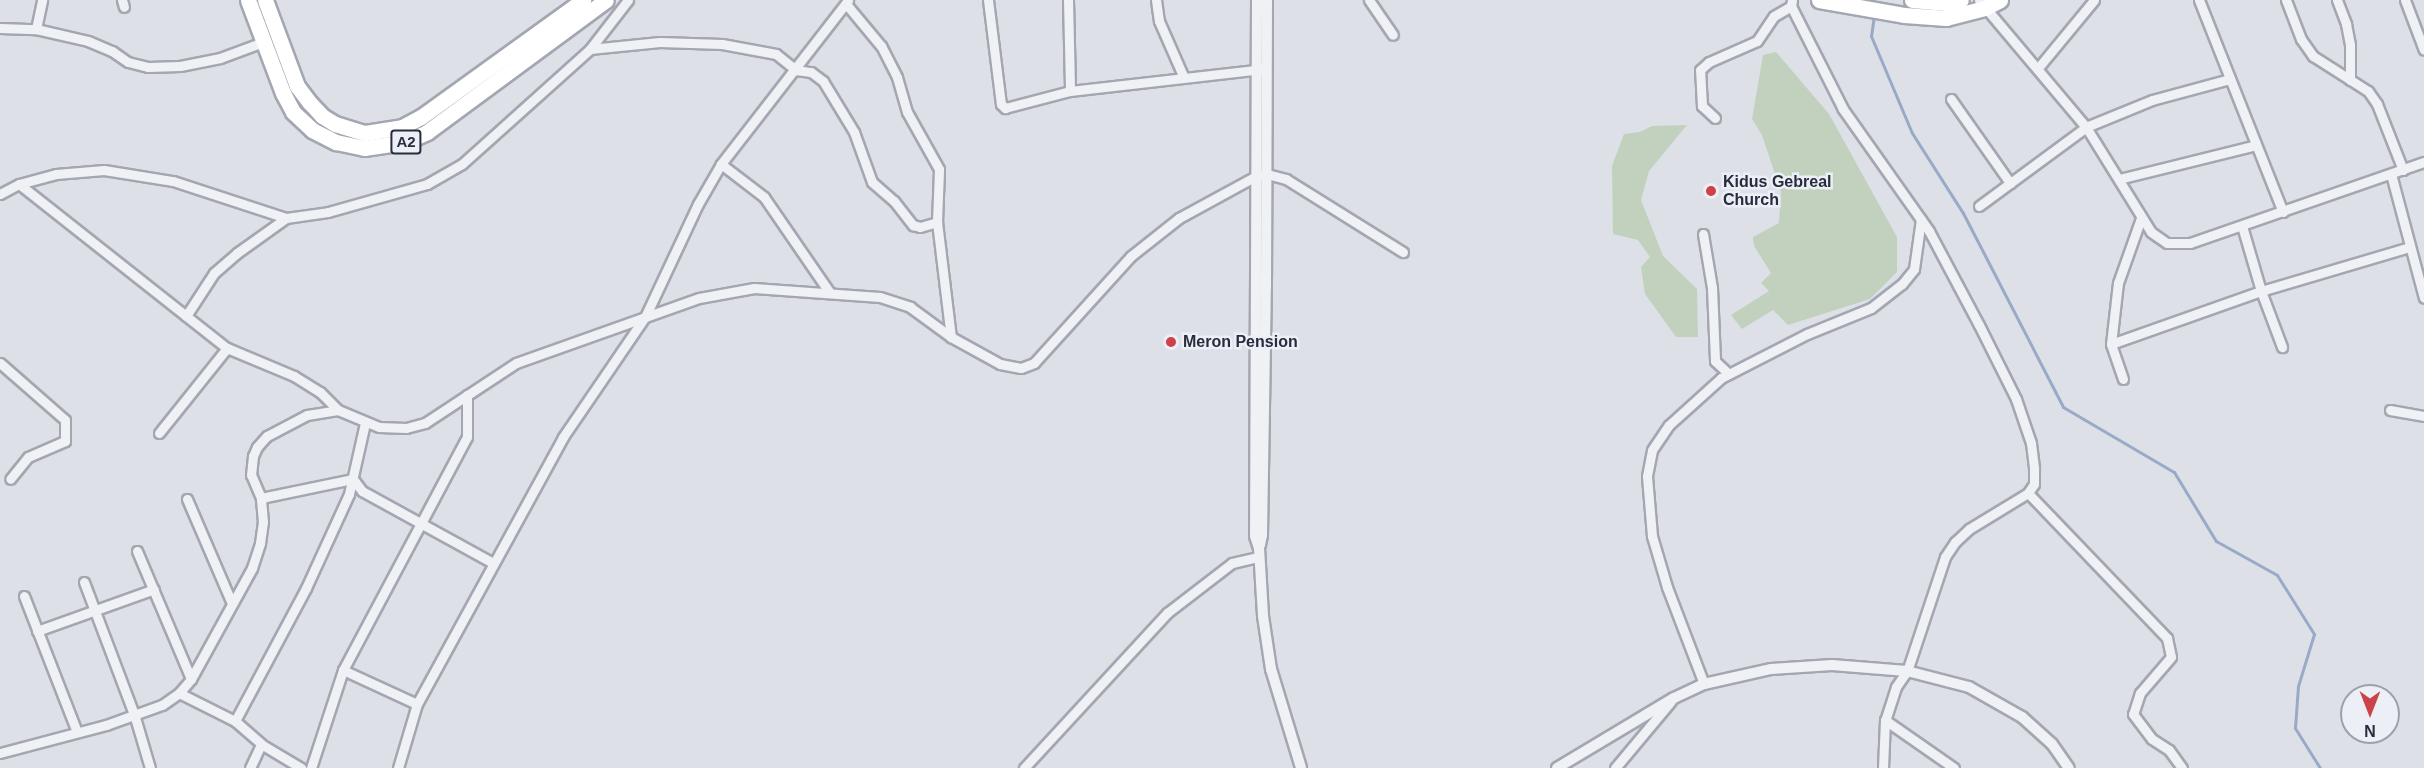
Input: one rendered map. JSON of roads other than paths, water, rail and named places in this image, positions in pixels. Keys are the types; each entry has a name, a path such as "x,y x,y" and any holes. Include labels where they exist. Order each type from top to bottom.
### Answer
{"highway":[{"name":"A2","path":"248,0 263,42 281,68 322,116 348,130 382,140 405,142 427,132 606,0"},
{"name":"A2","path":"265,0 281,68"},
{"name":"A2","path":"382,140 421,117 583,0"},
{"path":"1819,0 1904,15 1961,0"},
{"path":"1912,0 1935,7 1946,18 1982,4 2000,0"}],"street":[{"path":"36,29 42,0"},
{"path":"0,194 19,184 56,174 104,170 173,181 286,218 328,212 427,184 462,164 590,50 628,0"},
{"path":"988,0 1001,104 1011,108 1070,91 1262,69"},
{"path":"1068,0 1070,91"},
{"path":"1156,0 1160,21 1184,78"},
{"path":"1257,0 1262,69 1262,175 1255,536 1259,553 1263,616 1271,669 1301,768"},
{"path":"1262,69 1267,0"},
{"path":"1369,0 1393,35"},
{"path":"2038,68 2094,0"},
{"path":"2199,0 2283,212"},
{"path":"2286,0 2301,39 2313,56 2368,91 2377,104 2403,170"},
{"path":"2337,0 2346,24 2350,45 2350,80"},
{"path":"2405,0 2424,50"},
{"path":"398,768 417,704 563,437 645,317 698,204 721,164 847,2 881,45 897,77 907,112 939,169 937,222 951,337"},
{"path":"1715,118 1702,106 1700,70 1709,62 1757,41 1774,16 1792,3 1843,109 1921,219 2016,399 2031,444 2034,484 2028,493 1969,529 1955,542 1945,557 1907,670 1896,687 1885,720 1883,768"},
{"path":"1982,4 2086,127 2141,218 2158,239 2178,244 2242,226 2424,162"},
{"path":"0,28 36,29 88,40 128,62 148,67 180,66 220,58 263,42"},
{"path":"590,50 660,42 722,44 776,54 796,70 811,72 823,81 854,132 872,182 877,188 894,201 913,225 920,227 937,222"},
{"path":"1979,206 2086,127 2152,99 2230,79"},
{"path":"1952,99 2010,183"},
{"path":"2119,179 2256,145"},
{"path":"721,164 764,197 830,293"},
{"path":"2391,174 2424,298"},
{"path":"19,184 227,348 294,376 320,392 338,410 365,423 406,428 426,423 516,363 699,298 754,288 880,297 910,307 951,337 1000,364 1021,368 1034,363 1131,256 1179,218 1262,175 1286,179 1402,252"},
{"path":"186,316 214,273 237,253 286,218"},
{"path":"2123,379 2111,344 2118,283 2141,218"},
{"path":"1704,684 1667,587 1652,536 1647,476 1652,450 1670,425 1720,378 1807,334 1871,308 1902,284 1914,269 1921,219"},
{"path":"2242,226 2261,291 2282,347"},
{"path":"1703,234 1712,288 1715,361 1729,374"},
{"path":"2111,344 2261,291 2410,247"},
{"path":"159,433 227,348"},
{"path":"0,363 65,420 65,441 28,457 10,479"},
{"path":"311,768 343,670 423,523 466,437 467,395"},
{"path":"0,753 106,725 162,705 179,693 191,679 231,601 252,568 260,543 263,522 261,498 250,475 257,447 267,436 308,415 338,410"},
{"path":"2390,410 2424,416"},
{"path":"235,721 306,588 349,494 365,423"},
{"path":"353,479 362,491 493,563"},
{"path":"261,498 353,479"},
{"path":"2028,493 2167,638 2171,657 2140,693 2133,714 2152,739 2169,750 2182,768"},
{"path":"187,499 231,601"},
{"path":"137,551 191,679"},
{"path":"1024,768 1167,613 1232,563 1259,553"},
{"path":"84,582 134,714 150,768"},
{"path":"37,631 154,590"},
{"path":"24,596 76,732"},
{"path":"1557,768 1674,698 1704,684 1771,669 1832,665 1907,670 1969,687 2022,717 2052,744 2069,768"},
{"path":"343,670 417,704"},
{"path":"179,693 235,721 261,744 301,768"},
{"path":"1615,768 1674,698"},
{"path":"1885,720 1954,768"},
{"path":"250,768 261,744"}],"waterway":[{"path":"1874,15 1871,36 1912,133 1963,213 2063,407 2174,472 2216,541 2277,575 2314,634 2298,686 2295,728 2320,768"}],"place":[{"name":"Kidus Gebreal Church","path":"1711,191"},
{"name":"Meron Pension","path":"1171,342"}]}
